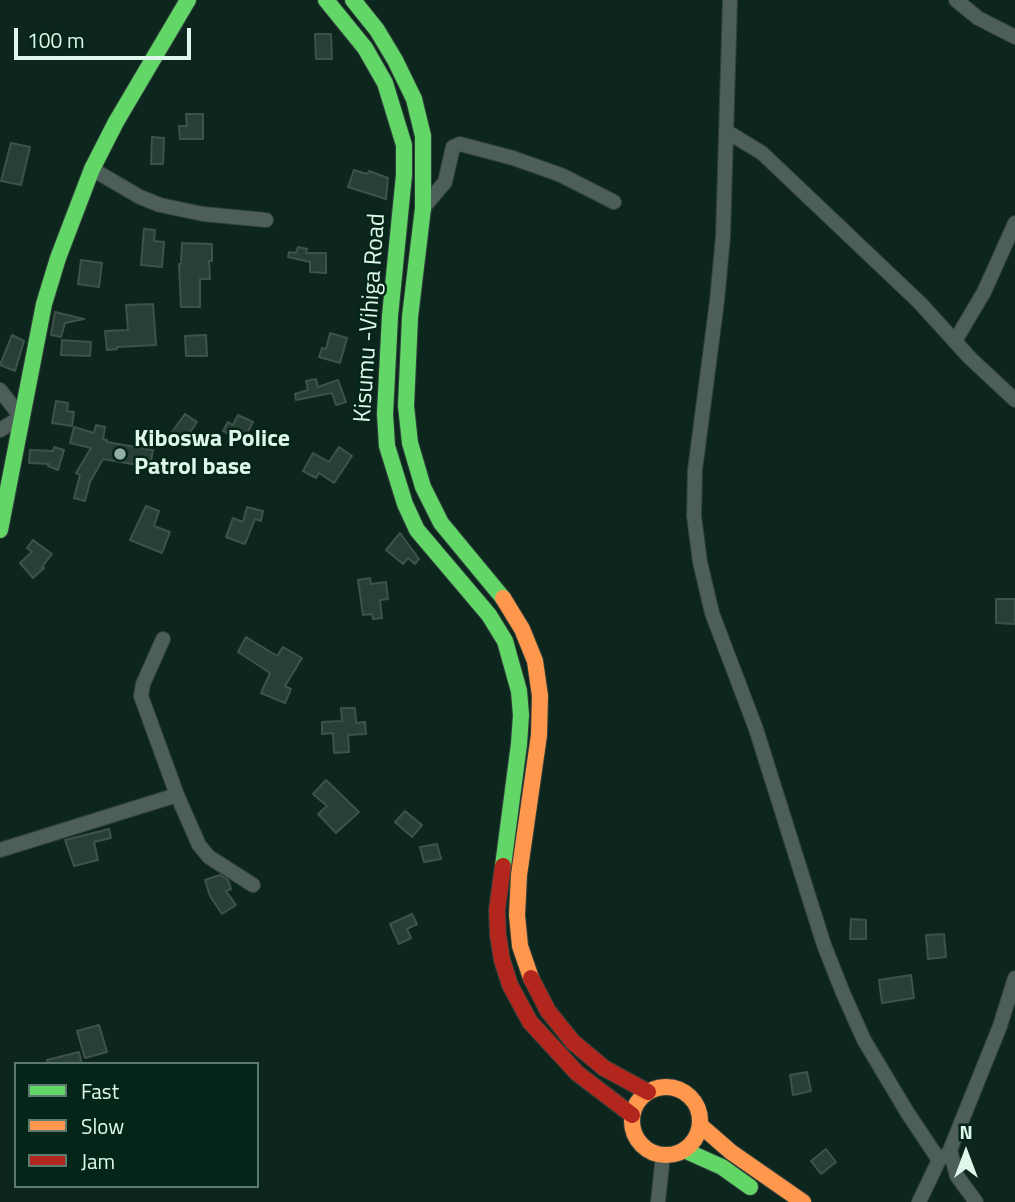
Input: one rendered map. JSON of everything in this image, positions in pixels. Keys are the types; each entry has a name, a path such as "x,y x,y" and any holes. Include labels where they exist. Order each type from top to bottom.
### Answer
{"main road":[{"path":"0,530 44,303 58,258 92,169 116,122 187,0"},
{"name":"Kisumu -Vihiga Road","path":"326,0 365,48 385,83 404,145 404,175 390,316 385,414 387,446 405,504 417,530 489,615 505,641 519,691 519,744 497,910 502,960 510,985 530,1022 577,1073 632,1115"},
{"name":"Kisumu -Vihiga Road","path":"352,0 383,40 414,99 423,136 423,208 410,317 406,406 410,443 423,487 442,523 458,547 507,602 535,661 540,696 538,747 519,874 516,915 520,946 531,981 548,1011 573,1042 604,1068 648,1092"},
{"path":"658,1087 680,1089 696,1104 700,1125 698,1135 684,1150 663,1155 652,1153 635,1137 632,1115 635,1106 648,1092 658,1087"},
{"path":"700,1125 731,1152 803,1202"},
{"path":"684,1150 722,1167 762,1195"}],"street":[{"path":"730,0 723,237 695,470 694,516 701,562 712,613 756,729 824,945 843,993 864,1040 906,1112 945,1155 976,1202"},
{"path":"956,0 978,18 1015,37"},
{"path":"726,131 762,153 920,303 1015,400"},
{"path":"423,208 445,182 453,147 460,144 513,158 561,175 614,202"},
{"path":"92,169 140,197 160,205 203,214 266,220"},
{"path":"955,341 984,292 1015,223"},
{"path":"0,390 21,417 0,430"},
{"path":"163,639 143,684 141,696 177,795 199,845 209,857 253,885"},
{"path":"0,850 177,795"},
{"path":"919,1202 945,1155 1000,1026 1015,978"},
{"path":"659,1202 663,1155"}],"building":[{"path":"315,34 331,34 332,59 316,59"},
{"path":"186,114 203,114 203,139 180,139 179,126 187,126"},
{"path":"152,137 164,138 163,164 151,164"},
{"path":"11,143 30,147 21,185 1,181"},
{"path":"354,170 367,174 369,171 388,178 386,199 348,187"},
{"path":"144,229 155,230 154,241 164,242 162,267 141,265"},
{"path":"182,243 212,244 210,279 200,279 200,307 181,307 179,264"},
{"path":"298,247 307,249 306,253 326,253 326,273 310,272 310,262 288,257 289,252 296,253"},
{"path":"81,260 102,263 99,287 78,284"},
{"path":"153,304 156,345 107,350 105,331 128,330 126,305"},
{"path":"55,312 84,319 65,323 61,337 51,335"},
{"path":"330,333 347,338 340,363 319,357 322,348 326,349"},
{"path":"12,335 24,341 15,371 0,365"},
{"path":"206,335 207,356 186,356 185,336"},
{"path":"62,340 91,342 90,356 61,355"},
{"path":"316,379 318,387 338,380 346,402 336,405 332,393 296,400 295,394 308,390 306,381"},
{"path":"56,401 68,403 67,411 74,412 72,426 52,423"},
{"path":"185,414 197,422 185,440 172,432"},
{"path":"238,415 253,422 243,441 223,431 228,422 233,425"},
{"path":"96,425 105,427 103,439 107,442 153,450 150,467 103,459 90,482 85,501 74,498 80,475 76,473 91,448 70,443 74,427 94,433"},
{"path":"54,447 64,450 58,470 48,466 49,464 29,463 30,450 53,451"},
{"path":"339,447 352,456 334,483 319,473 316,478 303,471 313,453 329,462"},
{"path":"146,506 159,511 154,526 170,532 162,553 130,540"},
{"path":"247,507 263,511 261,521 255,519 245,544 226,537 233,518 243,522"},
{"path":"400,533 419,559 415,564 408,558 403,564 386,550"},
{"path":"33,540 52,554 42,567 44,568 33,578 20,563 32,552 27,548"},
{"path":"370,578 371,584 386,582 388,599 380,600 382,618 373,619 372,614 363,615 358,580"},
{"path":"996,599 1015,599 1015,624 996,623"},
{"path":"246,637 277,656 283,647 302,658 285,686 291,689 285,703 261,693 270,673 238,652"},
{"path":"341,708 355,708 356,723 365,722 366,734 348,735 349,752 334,753 333,733 322,734 322,722 342,721"},
{"path":"326,780 359,812 336,833 318,814 327,806 313,794"},
{"path":"405,811 422,825 412,837 395,822"},
{"path":"109,829 111,838 94,842 98,860 74,866 65,840"},
{"path":"437,844 441,859 424,862 420,847"},
{"path":"220,875 228,880 231,889 226,891 236,905 222,914 210,896 205,880"},
{"path":"412,914 417,924 407,929 411,938 399,944 390,924"},
{"path":"851,919 866,920 866,939 850,939"},
{"path":"944,934 946,957 928,959 926,935"},
{"path":"911,975 914,998 882,1003 879,980"},
{"path":"99,1025 107,1052 85,1058 77,1031"},
{"path":"79,1052 82,1062 48,1062"},
{"path":"807,1072 811,1091 793,1095 790,1075"},
{"path":"826,1149 836,1162 821,1174 811,1161"}],"traffic: fast":[{"path":"0,530 44,304 58,258 92,169 116,122 188,0"},
{"path":"326,0 365,48 385,83 404,145 404,175 390,316 385,414 387,446 405,504 417,530 489,615 505,641 519,691 519,744 503,866"},
{"path":"353,0 377,30 395,60 414,99 423,136 423,208 410,317 406,406 410,443 423,487 441,523 503,598"},
{"path":"684,1150 722,1167 750,1187"}],"traffic: slow":[{"path":"503,598 522,629 535,661 540,696 539,735 519,875 517,915 520,946 531,978"},
{"path":"673,1087 694,1102 700,1114 700,1121 698,1134 690,1145 673,1155 659,1155 642,1145 634,1134 632,1114 642,1097 653,1089 673,1087"},
{"path":"700,1125 731,1152 803,1202"}],"traffic: jam":[{"path":"503,866 497,910 498,935 510,985 530,1022 577,1073 632,1115"},
{"path":"531,978 548,1011 573,1042 604,1068 648,1092"}],"place":[{"name":"Kiboswa Police Patrol base","path":"120,454"}]}
